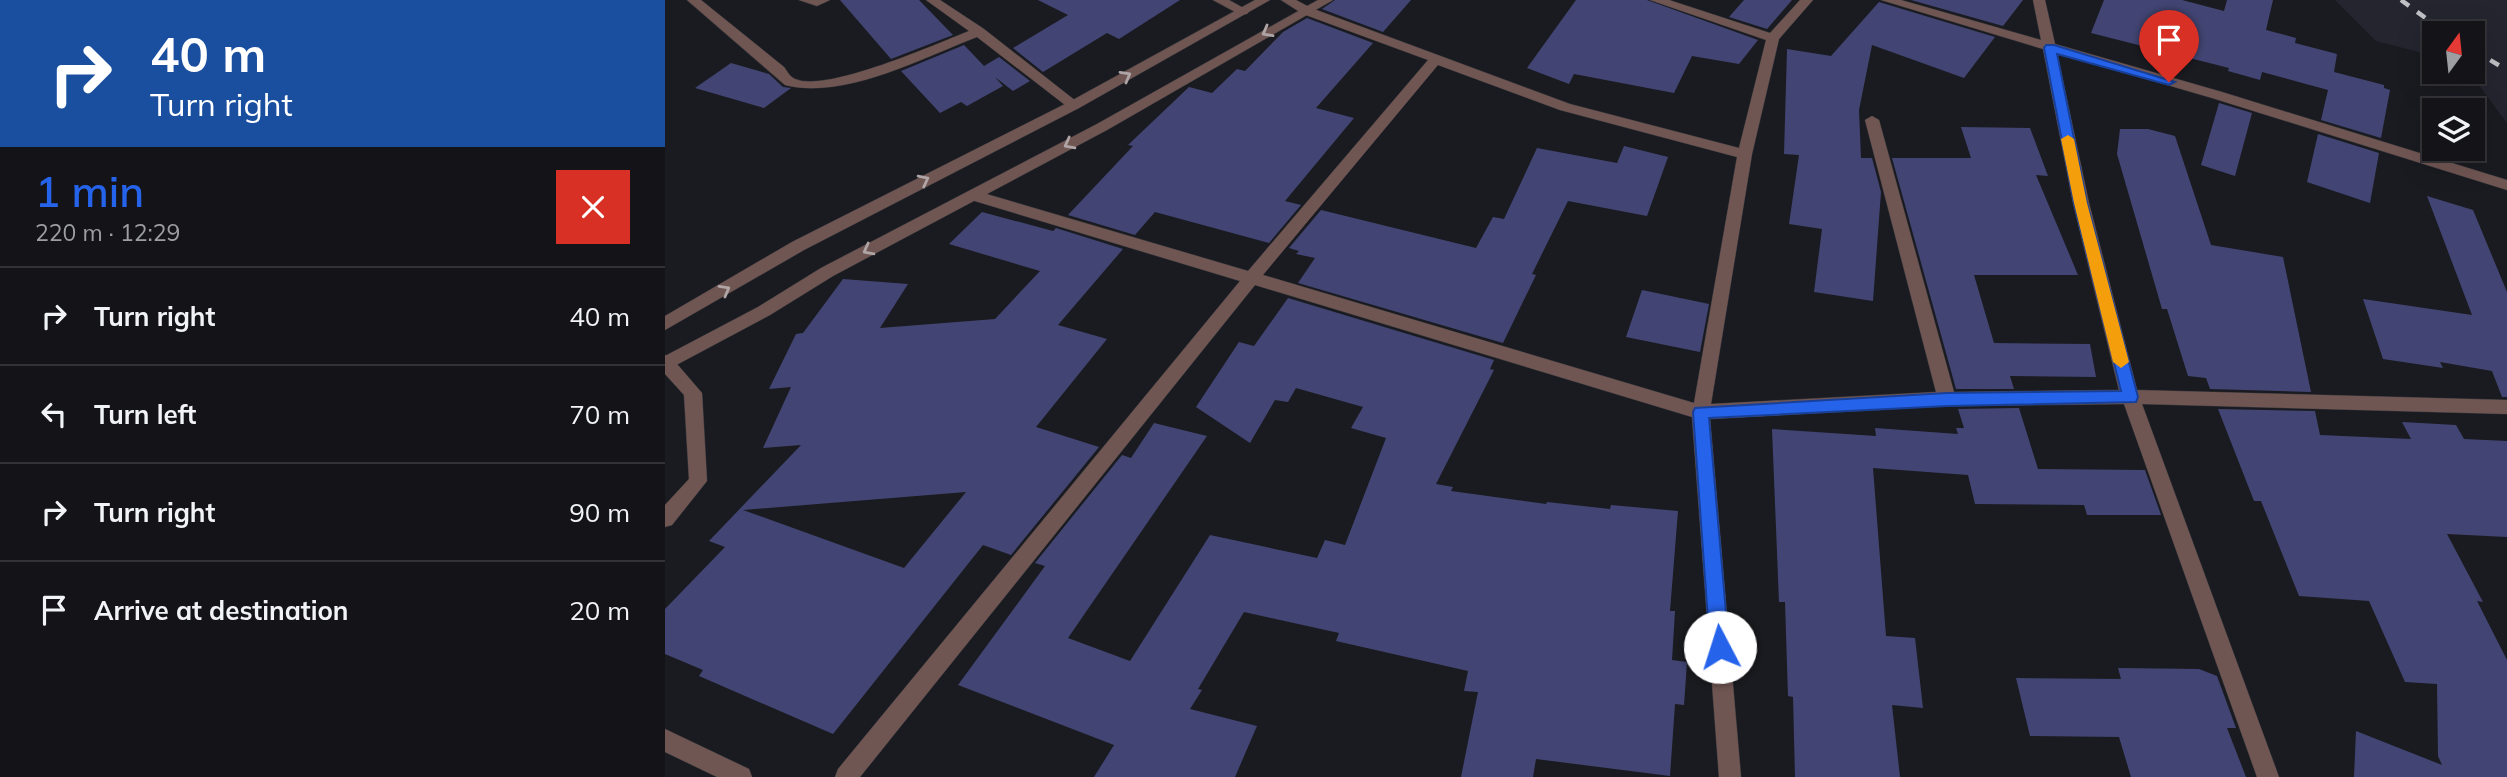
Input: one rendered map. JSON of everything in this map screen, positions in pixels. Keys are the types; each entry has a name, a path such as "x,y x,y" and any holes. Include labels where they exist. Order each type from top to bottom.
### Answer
{"street":[{"path":"693,0 790,82 814,87 860,76 979,32"},
{"path":"805,0 824,0"},
{"path":"932,0 979,32 1074,105"},
{"path":"1219,0 1244,11"},
{"path":"665,324 798,246 1074,105 1264,0"},
{"path":"1287,0 1307,11 1565,107 1745,154"},
{"path":"665,519 698,481 693,393 666,363 764,311 827,272 1102,127 1327,0"},
{"path":"1656,0 1773,38"},
{"path":"1730,777 1701,412 1745,154 1773,38 1807,0"},
{"path":"1887,0 2217,95 2507,185"},
{"path":"2039,0 2081,203 2130,397 2268,777"},
{"path":"846,777 1252,278 1435,60"},
{"path":"1873,120 1947,399"},
{"path":"973,195 1701,412 1947,399 2130,397 2507,407"},
{"path":"665,740 741,777"}],"shaded area":[{"path":"2335,0 2507,0 2507,123 2478,84 2485,84 2485,21 2422,21 2422,53 2376,41"}],"building":[{"path":"840,0 919,0 953,35 891,59"},
{"path":"1038,0 1180,0 1119,39 1107,33 1043,72 1013,48 1068,15"},
{"path":"1335,0 1411,0 1383,32 1322,9"},
{"path":"1576,0 1647,0 1758,40 1739,64 1692,56 1674,93 1574,74 1569,84 1527,68"},
{"path":"1744,0 1792,0 1767,29 1729,17"},
{"path":"1911,0 2023,0 2003,26"},
{"path":"2104,0 2182,0 2224,11 2227,0 2273,0 2266,30 2296,38 2295,43 2337,54 2334,72 2384,85 2384,88 2390,90 2381,138 2321,120 2328,90 2262,72 2260,80 2228,71 2229,68 2091,33"},
{"path":"1879,2 1995,37 1964,78 1872,45 1859,110 1861,158 1872,158 1881,192 1873,301 1814,292 1822,229 1789,224 1799,155 1784,154 1787,49 1831,56"},
{"path":"1307,18 1373,43 1316,108 1354,118 1285,201 1301,205 1269,243 1155,212 1135,235 1068,215 1133,146 1128,145 1189,87 1212,93 1237,69 1245,71 1283,32"},
{"path":"964,45 984,66 999,57 1030,81 1013,91 995,77 1003,86 967,106 961,102 940,113 901,71"},
{"path":"731,63 769,74 783,87 791,88 764,108 695,88"},
{"path":"2219,103 2252,113 2235,176 2201,165"},
{"path":"1961,127 2030,128 2048,176 2036,175 2078,275 1974,275 1994,343 2090,344 2096,377 2010,376 2014,389 1956,389 1892,158 1971,158"},
{"path":"2120,129 2148,129 2175,136 2211,245 2283,257 2311,392 2210,389 2206,378 2188,376 2167,309 2162,309 2117,154"},
{"path":"2318,134 2379,153 2370,203 2307,182"},
{"path":"1624,146 1668,157 1647,216 1568,201 1532,274 1536,275 1503,343 1298,283 1315,258 1296,254 1299,251 1289,248 1321,210 1476,248 1493,217 1504,219 1537,148 1617,163"},
{"path":"2427,196 2473,210 2507,292 2507,397 2502,397 2492,371 2440,362 2443,368 2383,359 2363,299 2472,315"},
{"path":"982,212 1053,231 1056,228 1123,249 1058,325 1107,339 1036,427 1099,447 1011,555 983,545 833,734 699,676 703,670 665,654 665,609 725,547 709,541 801,445 763,448 791,387 769,389 796,334 803,333 843,279 908,284 880,328 995,319 1040,271 949,244","holes":["966,492 904,568 743,510"]},
{"path":"1642,290 1709,304 1700,352 1626,337"},
{"path":"1288,298 1494,360 1490,369 1494,370 1436,484 1453,487 1451,491 1546,504 1610,509 1611,505 1678,511 1670,611 1675,611 1672,660 1687,662 1684,705 1675,704 1670,776 1536,759 1533,777 1461,777 1478,692 1464,691 1468,671 1336,641 1339,633 1244,612 1198,689 1202,690 1190,709 1257,726 1235,777 1094,777 1114,745 958,685 1045,566 1035,563 1122,455 1131,458 1154,423 1207,436 1068,638 1130,661 1210,535 1317,558 1325,540 1345,545 1386,438 1351,428 1363,407 1296,388 1288,402 1275,400 1250,443 1196,407 1239,342 1254,346"},
{"path":"2019,408 2038,469 2145,470 2161,515 2087,515 2084,505 1975,504 1968,475 1873,468 1886,636 1915,638 1923,708 1892,705 1900,777 1795,777 1793,697 1788,696 1785,602 1779,602 1772,429 1876,436 1875,428 1958,434 1956,428 1964,428 1958,409"},
{"path":"2218,409 2315,411 2320,435 2411,439 2402,422 2456,425 2464,439 2507,441 2507,537 2447,534 2483,602 2477,601 2507,660 2507,777 2354,777 2356,731 2442,765 2438,756 2437,684 2405,682 2369,601 2299,596 2261,501 2254,501"},
{"path":"2118,668 2199,669 2217,676 2236,728 2227,728 2246,777 2131,777 2119,737 2030,736 2016,678 2121,679"}],"railway":[{"path":"2401,0 2430,21"},
{"path":"2485,57 2507,70"}],"slow traffic":[{"path":"2068,139 2081,203 2121,362"}],"route":[{"path":"1720,647 1701,412 1947,399 2130,397 2081,203 2050,48 2169,82"}]}
